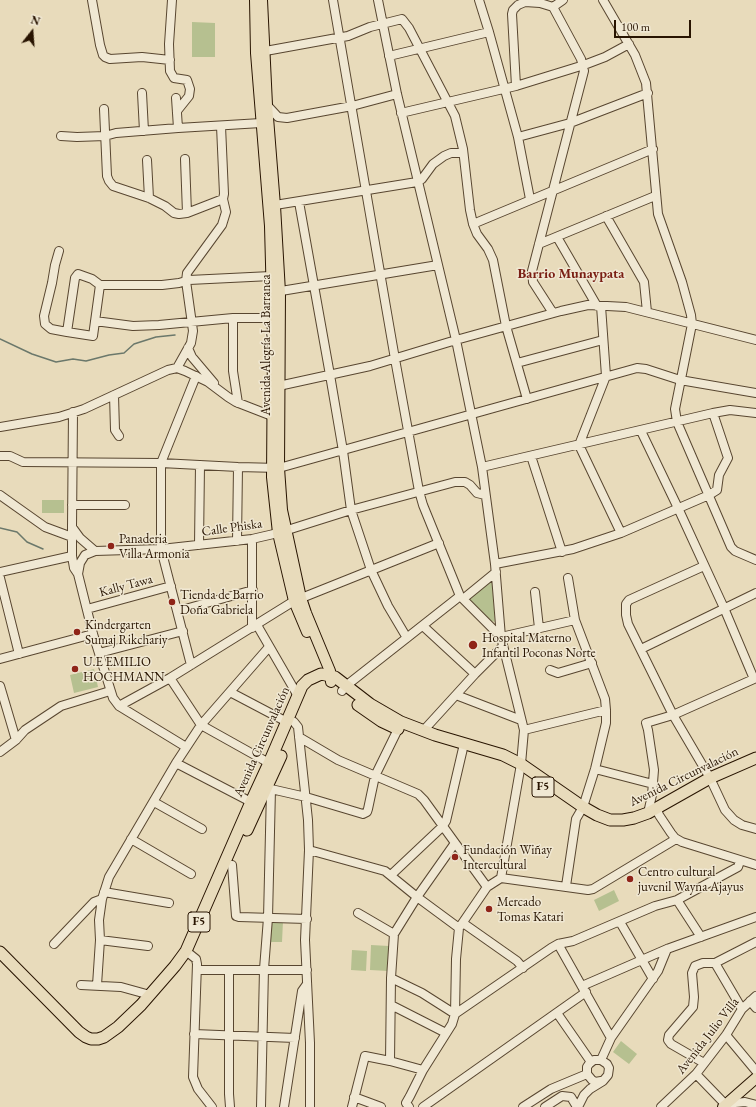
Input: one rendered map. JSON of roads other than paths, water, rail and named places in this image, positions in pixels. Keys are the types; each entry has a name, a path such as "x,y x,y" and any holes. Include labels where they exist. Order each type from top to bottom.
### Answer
{"highway":[{"name":"Avenida Circunvalación","path":"228,870 251,802 301,697 311,686 317,682 329,678 341,680 345,688 370,713 381,721 423,731 463,748 520,767 602,824 623,827 644,823 654,812 756,758"},
{"name":"Avenida Circunvalación","path":"0,960 78,1040 90,1045 103,1044 134,1021 187,963 189,953 269,788 290,721"},
{"name":"Avenida Circunvalación","path":"400,725 419,737 463,748"},
{"name":"Avenida Circunvalación","path":"712,781 756,765"},
{"name":"Avenida Circunvalación","path":"0,952 79,1032 91,1039 98,1039 110,1033 129,1017 189,953"}],"main road":[{"name":"Avenida Alegría-La Barranca","path":"255,0 272,206 276,292 275,468 282,532 297,600 306,613 329,678"},
{"name":"Avenida Alegría-La Barranca","path":"260,52 262,0"},
{"name":"Avenida Alegría-La Barranca","path":"263,102 261,123 272,206 271,276 276,292"},
{"path":"724,1106 756,1078"}],"street":[{"path":"92,0 100,45 105,57 110,59 142,57 170,60"},
{"path":"172,0 169,44 170,71 172,76 188,80 190,89 189,96 177,111"},
{"path":"333,0 419,491 423,505 461,598 501,637"},
{"path":"378,0 401,113 456,340 482,467 496,572 501,637 524,730 520,767 501,878"},
{"path":"479,0 506,88 518,137 530,199"},
{"path":"552,7 563,0"},
{"path":"603,0 629,44 643,73 646,83 653,149 655,196 658,214 682,282 691,315 692,324 675,409 676,422 731,547 735,551 756,560"},
{"path":"516,86 513,10 518,5 525,2 540,3 552,7 584,65 584,71 532,271 533,282 553,313"},
{"path":"260,52 340,38 382,23 402,19 409,28 421,48 455,116 464,153 470,210 473,224 477,234 488,249 492,260 506,326 526,399"},
{"path":"389,56 490,32"},
{"path":"401,113 516,86 584,65 605,57 629,44"},
{"path":"142,93 144,131"},
{"path":"518,137 570,123 648,93"},
{"path":"263,102 278,117 284,118 352,106 397,94"},
{"path":"176,98 178,128"},
{"path":"104,109 107,176 113,186 149,198 165,206 174,213 188,213 223,199"},
{"path":"61,136 105,136 178,128 261,123"},
{"path":"177,368 191,343 193,331 186,281 189,270 222,225 226,212 223,199 221,126"},
{"path":"473,224 653,149"},
{"path":"272,206 417,182 422,179 433,164 444,156 452,153 464,153"},
{"path":"185,159 188,213"},
{"path":"147,160 149,198"},
{"path":"539,244 655,196"},
{"path":"299,202 343,451 351,510 371,570 388,606 407,638"},
{"path":"606,216 644,282 647,312"},
{"path":"556,237 599,306 606,376 579,445 621,533"},
{"path":"59,251 54,265 52,283 44,316 45,324 51,328 67,332 93,336 100,285"},
{"path":"276,292 438,265"},
{"path":"67,332 75,278 78,274 92,279 100,285 162,285 200,279 271,276"},
{"path":"276,386 370,366 506,326 588,305 626,307 756,340"},
{"path":"95,321 133,326 233,318 276,318"},
{"path":"233,318 233,371 238,403"},
{"path":"516,363 603,340"},
{"path":"188,348 192,357 220,392"},
{"path":"0,428 58,417 84,409 168,370 177,368 208,382 220,392 238,403 276,416"},
{"path":"0,456 10,456 23,462 161,463 275,468 343,451 637,368 646,369 680,380 756,393"},
{"path":"191,665 161,550 161,463 196,376"},
{"path":"114,395 115,430 119,436"},
{"path":"482,467 712,413 730,410 756,413"},
{"path":"73,412 72,556 74,568 78,574 93,634 110,691 113,698 120,706 186,748"},
{"path":"495,564 562,552 621,533 709,495 717,490 719,475 728,458 712,413"},
{"path":"641,430 755,678 673,715 646,723 654,770 652,795 654,812 676,839 756,865"},
{"path":"531,456 562,552"},
{"path":"200,465 200,545"},
{"path":"237,541 238,467"},
{"name":"Calle Phiska","path":"95,551 161,550 252,539 282,532 351,510 455,482 466,482 477,493 485,495"},
{"path":"0,495 45,526 72,537"},
{"path":"72,504 125,505"},
{"path":"72,527 80,538 95,551 86,555 80,562 78,574"},
{"path":"252,539 254,627 269,647 301,697"},
{"path":"120,706 170,678 297,600 439,543"},
{"path":"0,572 72,556"},
{"path":"704,566 629,600 626,604 628,624 673,715 712,781 726,810 734,820 742,825 756,829"},
{"path":"345,688 422,626 496,572"},
{"path":"0,578 19,654"},
{"path":"566,886 576,819 581,810 595,769 606,723 605,699 575,620 568,578"},
{"name":"Kally Tawa","path":"87,609 171,586"},
{"path":"178,611 252,590"},
{"path":"535,592 540,628"},
{"path":"641,648 756,593"},
{"path":"501,637 575,620"},
{"path":"422,626 475,674"},
{"path":"99,653 183,631"},
{"path":"0,659 93,634"},
{"path":"423,731 503,646"},
{"path":"97,985 100,940 99,920 103,896 109,877 176,763 202,725 269,647"},
{"path":"550,670 558,673 592,663"},
{"path":"170,678 202,725 269,763"},
{"path":"0,686 16,740"},
{"path":"0,752 16,740 25,730 61,706 110,691"},
{"path":"230,692 290,721 298,728 306,797 309,850 305,940 310,1107"},
{"path":"456,695 521,720"},
{"path":"524,730 606,710"},
{"path":"261,1107 264,969 268,918 269,788 363,814 367,812 368,809 375,776 400,725"},
{"path":"299,737 338,760 418,794 424,800 487,887"},
{"path":"391,875 443,826 446,821 463,748"},
{"path":"176,763 251,802"},
{"path":"595,769 653,784"},
{"path":"154,802 202,829"},
{"path":"131,839 191,874"},
{"path":"407,1106 423,1070 452,1024 455,1014 456,959 461,926 487,887 501,878 588,890 597,888 676,839"},
{"path":"390,1061 391,978 394,934 454,843"},
{"path":"309,850 386,871 417,898 517,961 523,968"},
{"path":"455,1014 558,944 573,942 655,906 677,900 738,867 740,861"},
{"path":"228,870 236,916 307,919"},
{"path":"54,944 94,902 103,896 169,903"},
{"path":"677,900 701,937"},
{"path":"358,913 394,934"},
{"path":"423,1107 557,1013 584,989 642,960 756,917"},
{"path":"620,922 653,979"},
{"path":"100,940 148,946"},
{"path":"704,1063 671,1044 668,1040 669,1035 693,1007 694,997 692,974 695,966 703,963 715,963 756,942"},
{"path":"558,944 611,1038"},
{"path":"601,1060 611,1038 658,971 667,950"},
{"path":"189,953 197,961 193,1077 198,1089 212,1107"},
{"path":"715,963 742,1009"},
{"path":"197,970 307,970"},
{"path":"229,970 230,1107"},
{"path":"391,978 422,993 455,1014"},
{"path":"284,1107 302,990 307,984"},
{"path":"81,985 120,987 150,994"},
{"path":"753,999 756,1008"},
{"name":"Avenida Julio Villa","path":"661,1107 696,1074 726,1035 742,1009 753,999"},
{"path":"391,1005 446,1034"},
{"path":"557,1013 591,1062"},
{"path":"194,1034 262,1038 295,1038"},
{"path":"726,1035 756,1071"},
{"path":"352,1107 365,1056 423,1070"},
{"path":"545,1107 562,1096 571,1098 577,1107 584,1095 590,1089 606,1078 609,1072 607,1064 601,1060 591,1062 587,1067 588,1076 584,1095"},
{"path":"696,1074 724,1106 744,1102 756,1105"},
{"path":"588,1076 595,1082 601,1081"},
{"path":"523,1107 551,1089 588,1076"},
{"path":"354,1097 381,1107"}],"waterway":[{"path":"0,339 32,354 56,362 73,359 86,361 124,353 134,344 156,337 175,335"},
{"path":"0,528 17,532 27,542 43,549"}],"place":[{"name":"Panaderia Villa Armonia","path":"111,546"},
{"name":"Tienda de Barrio Doña Gabriela","path":"172,602"},
{"name":"Kindergarten Sumaj Rikchariy","path":"77,632"},
{"name":"Hospital Materno Infantil Poconas Norte","path":"473,645"},
{"name":"U.E EMILIO HOCHMANN","path":"75,669"},
{"name":"Fundación Wiñay Intercultural","path":"455,857"},
{"name":"Centro cultural juvenil Wayna Ajayus","path":"630,879"},
{"name":"Mercado Tomas Katari","path":"489,909"}],"district":[{"name":"Barrio Munaypata","path":"571,274"}]}
